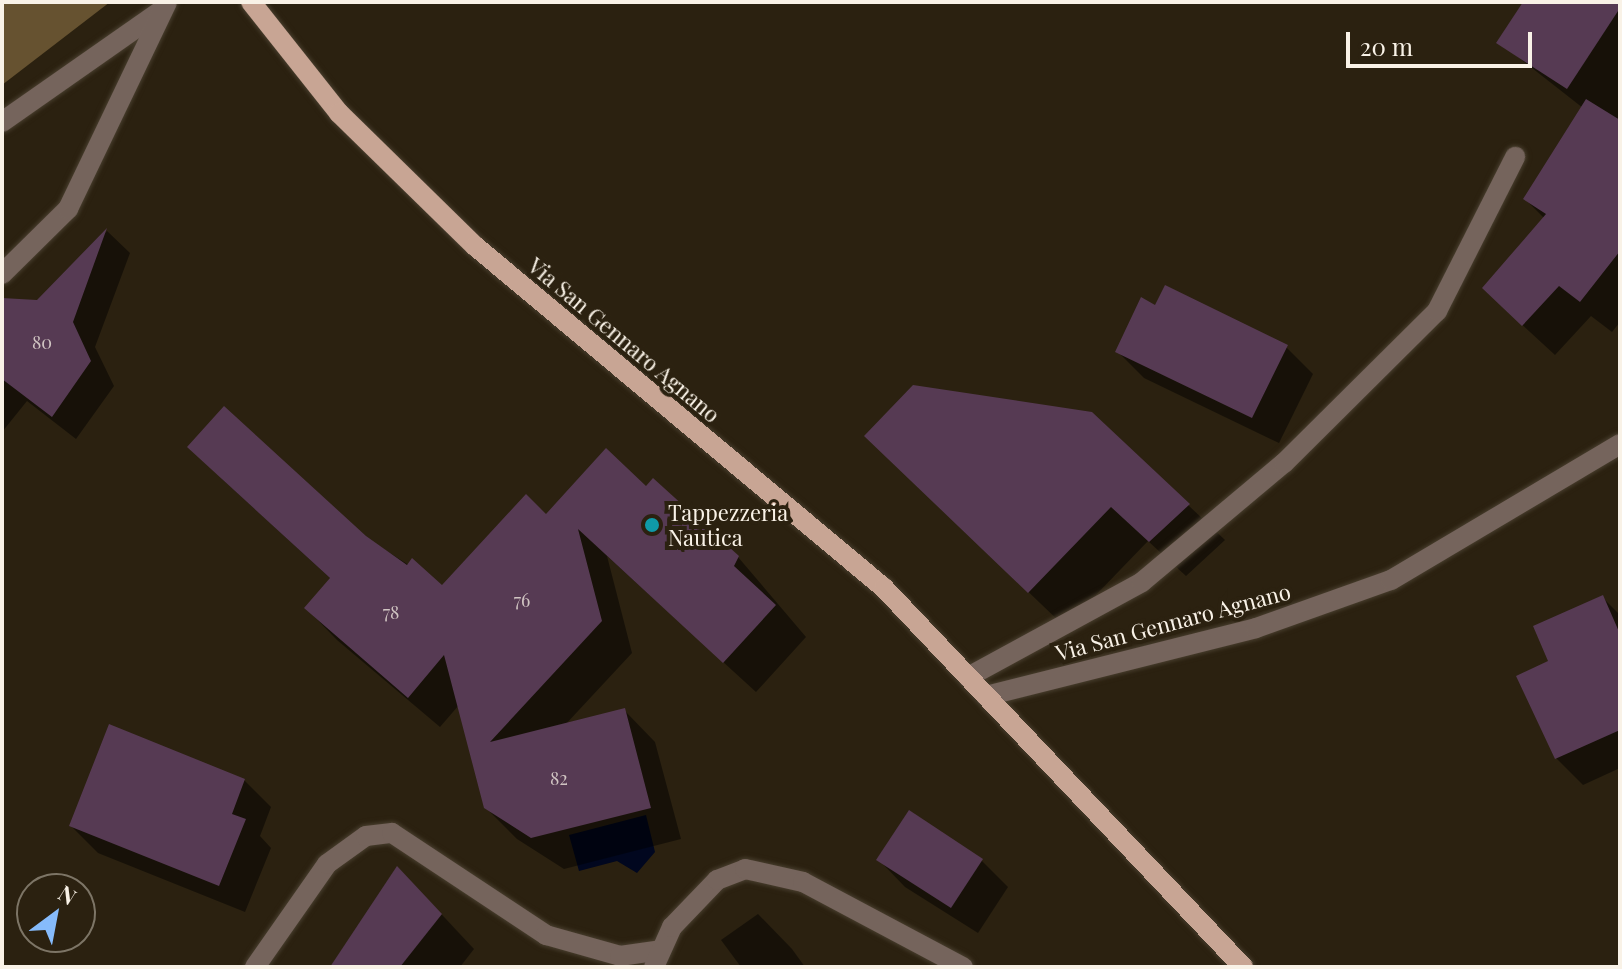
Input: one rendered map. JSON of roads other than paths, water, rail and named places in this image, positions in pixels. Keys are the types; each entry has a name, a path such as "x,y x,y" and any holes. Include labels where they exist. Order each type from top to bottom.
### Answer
{"main road":[{"name":"Via San Gennaro Agnano","path":"251,2 339,113 475,246 884,588 1243,967"}],"street":[{"path":"2,122 163,7"},
{"path":"2,274 68,209 163,7"},
{"path":"968,677 1142,582 1284,463 1437,311 1515,157"},
{"name":"Via San Gennaro Agnano","path":"986,696 1256,628 1391,580 1620,444"},
{"path":"255,967 327,864 366,836 392,833 546,935 620,956 658,958 672,927 717,880 745,869 803,882 963,967"}],"water":[{"path":"646,815 655,852 637,873 617,861 579,871 569,835"}],"place":[{"name":"Tappezzeria Nautica","path":"652,525"}]}
